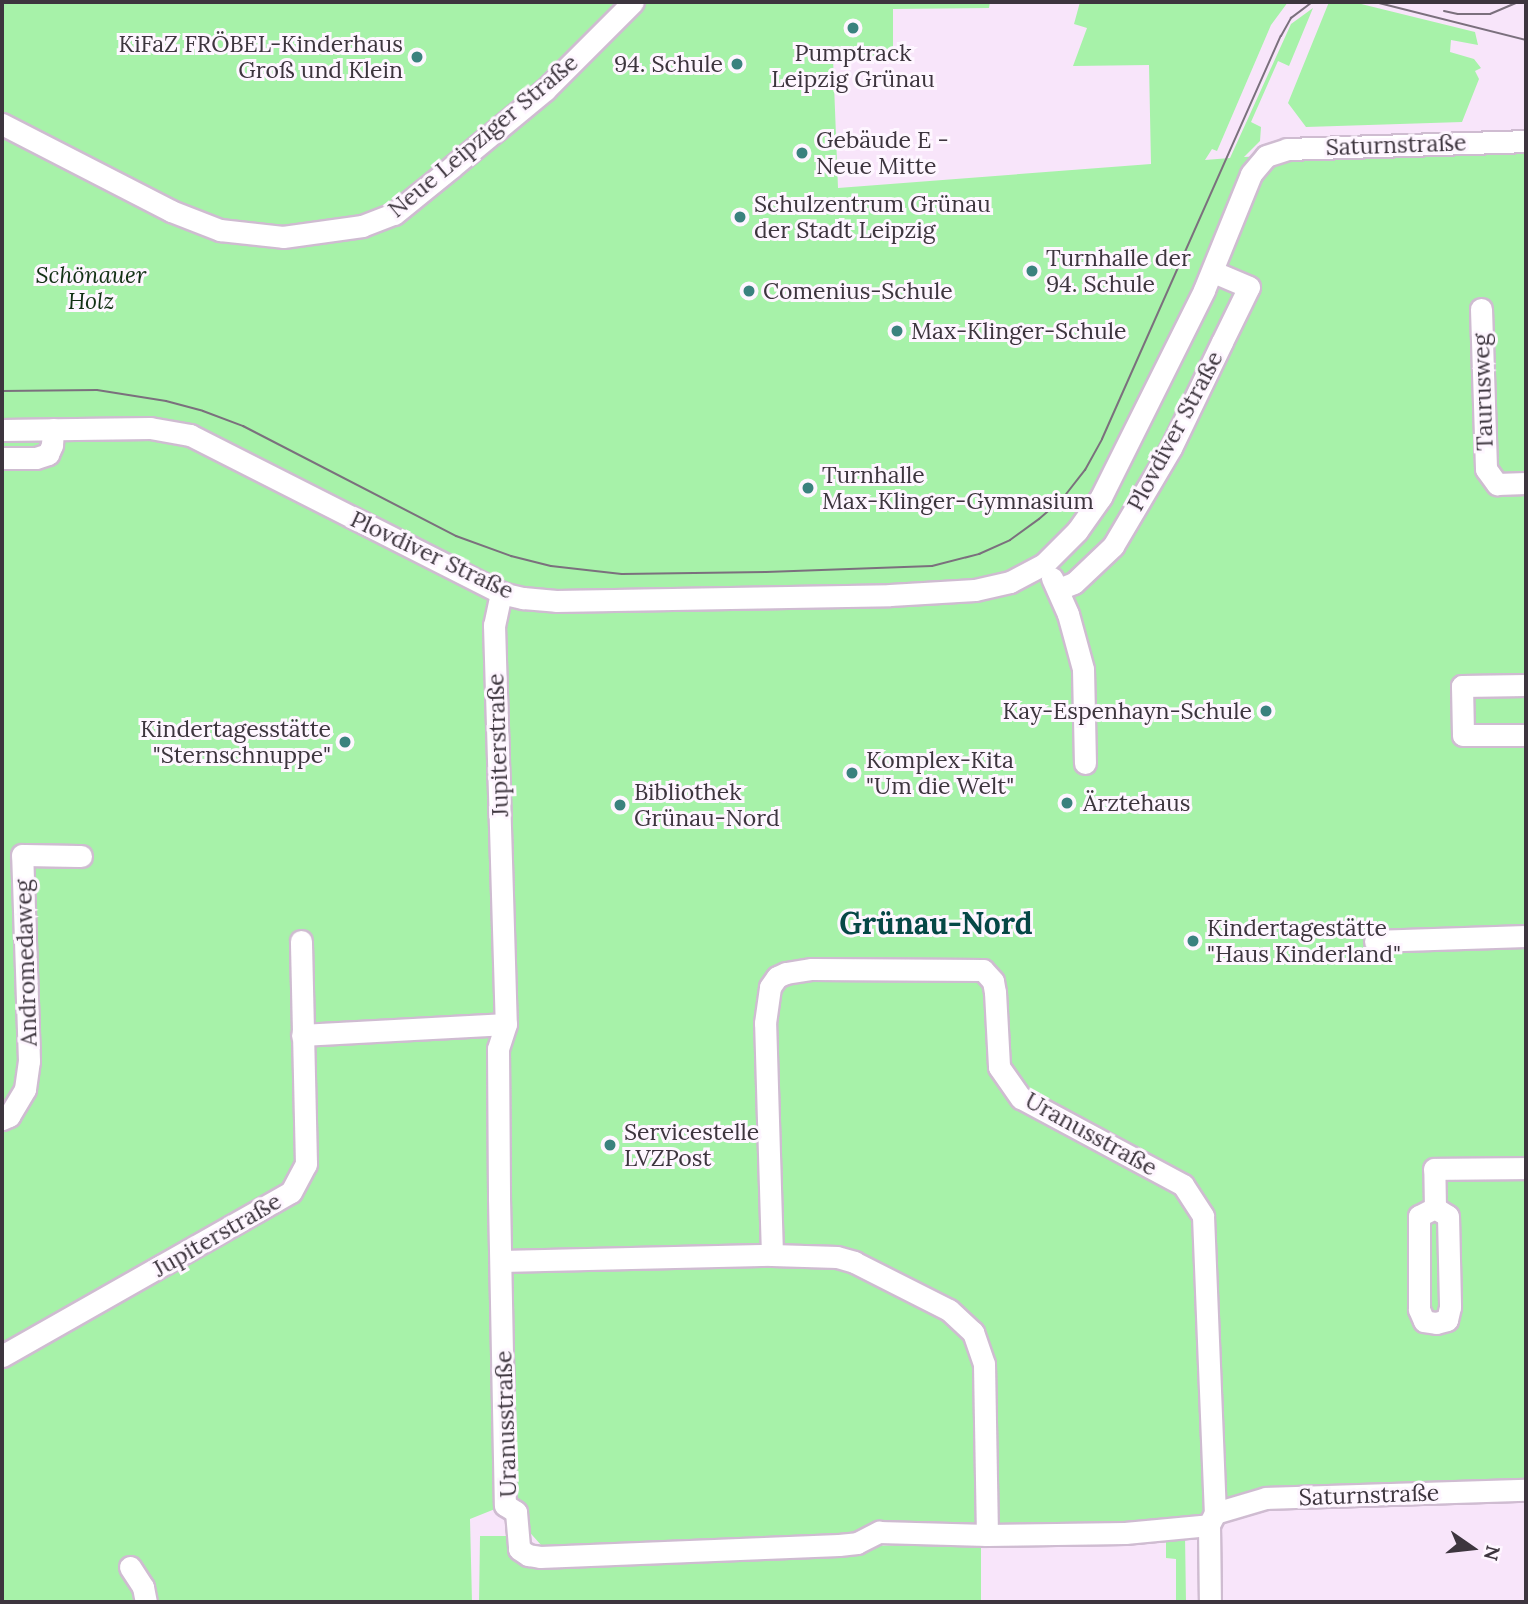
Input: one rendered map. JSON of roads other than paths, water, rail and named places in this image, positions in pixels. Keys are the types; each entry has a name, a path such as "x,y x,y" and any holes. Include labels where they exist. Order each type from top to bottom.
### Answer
{"street":[{"name":"Neue Leipziger Straße","path":"2,124 171,211 220,230 283,237 362,226 394,215 545,90 633,2"},
{"name":"Saturnstraße","path":"1266,156 1287,149 1526,141"},
{"name":"Plovdiver Straße","path":"2,430 150,428 190,435 501,593 556,601 909,594 975,590 998,585 1044,564 1077,531 1101,497 1213,272 1251,174 1266,156"},
{"name":"Plovdiver Straße","path":"1059,589 1074,583 1113,546 1171,447 1249,287 1213,272"},
{"name":"Taurusweg","path":"1481,309 1486,469 1497,484 1526,483"},
{"path":"2,458 36,458 48,454 52,445 53,429"},
{"path":"1044,564 1059,589 1083,669 1085,763"},
{"name":"Jupiterstraße","path":"501,593 494,625 506,1024 498,1048 501,1261"},
{"path":"1526,685 1462,686 1463,735 1526,735"},
{"name":"Andromedaweg","path":"2,1119 9,1116 25,1089 29,1061 22,855 81,856"},
{"path":"1375,941 1526,936"},
{"name":"Jupiterstraße","path":"2,1356 291,1192 306,1164 301,941"},
{"name":"Uranusstraße","path":"772,1255 765,1023 770,987 777,977 811,969 983,970 993,982 995,992 999,1067 1021,1098 1183,1185 1203,1216 1212,1519 1210,1602"},
{"path":"302,1035 506,1024"},
{"path":"1435,1208 1434,1169 1526,1168"},
{"path":"1435,1208 1448,1216 1450,1307 1447,1320 1436,1323 1424,1321 1419,1309 1419,1216 1435,1208"},
{"path":"501,1261 772,1255 837,1257 855,1262 949,1310 972,1332 984,1364 987,1535"},
{"name":"Uranusstraße","path":"501,1261 505,1505 516,1512 519,1549 528,1555 839,1545 857,1543 878,1532 987,1535 1125,1533 1212,1519"},
{"name":"Saturnstraße","path":"1212,1519 1266,1498 1526,1490"},
{"path":"130,1567 143,1587 146,1602"}],"tram line":[{"path":"2,391 97,390 166,401 203,411 243,426 456,536 511,556 551,566 622,574 766,572 932,566 979,554 1010,540 1039,519 1063,498 1085,470 1102,439 1281,36 1291,18 1312,2"},
{"path":"1375,2 1526,40"},
{"path":"1444,11 1490,14 1518,2"}],"place":[{"name":"Pumptrack Leipzig Grünau","path":"853,28"},
{"name":"KiFaZ FRÖBEL-Kinderhaus Groß und Klein","path":"417,57"},
{"name":"94. Schule","path":"737,64"},
{"name":"Gebäude E - Neue Mitte","path":"802,153"},
{"name":"Schulzentrum Grünau der Stadt Leipzig","path":"740,217"},
{"name":"Turnhalle der 94. Schule","path":"1032,271"},
{"name":"Comenius-Schule","path":"749,291"},
{"name":"Max-Klinger-Schule","path":"897,331"},
{"name":"Turnhalle Max-Klinger-Gymnasium","path":"808,488"},
{"name":"Kay-Espenhayn-Schule","path":"1266,711"},
{"name":"Kindertagesstätte \"Sternschnuppe\"","path":"345,742"},
{"name":"Komplex-Kita \"Um die Welt\"","path":"852,773"},
{"name":"Ärztehaus","path":"1067,803"},
{"name":"Bibliothek Grünau-Nord","path":"620,805"},
{"name":"Kindertagestätte \"Haus Kinderland\"","path":"1193,941"},
{"name":"Servicestelle LVZPost","path":"610,1145"}],"district":[{"name":"Grünau-Nord","path":"936,923"}],"park label":[{"name":"Schönauer Holz","path":"91,288"}]}
